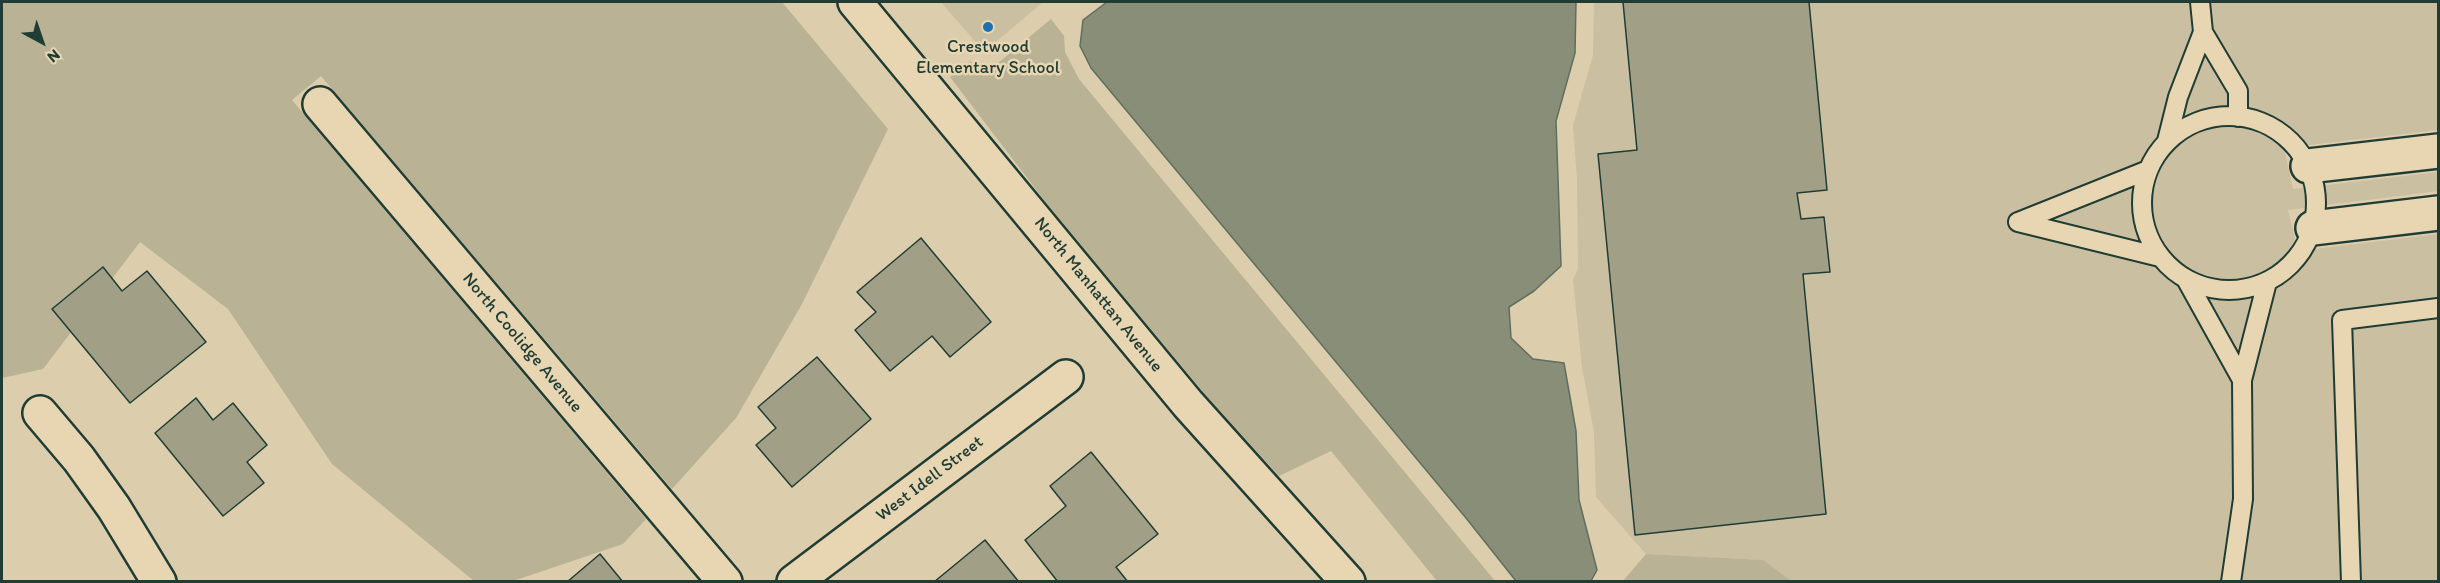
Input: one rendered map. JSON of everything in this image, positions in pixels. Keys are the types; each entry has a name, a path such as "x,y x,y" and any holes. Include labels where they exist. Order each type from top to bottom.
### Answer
{"street":[{"name":"North Manhattan Avenue","path":"855,2 1188,405 1348,582"},
{"name":"North Coolidge Avenue","path":"320,104 724,582"},
{"path":"2308,166 2439,151"},
{"path":"2313,228 2439,213"},
{"name":"West Idell Street","path":"794,582 1066,377"},
{"path":"40,414 79,459 114,508 159,582"}],"lane":[{"path":"2200,2 2204,32 2238,91 2238,117"},
{"path":"2167,141 2178,97 2204,32"},
{"path":"2187,281 2213,290 2241,290 2267,282 2287,268 2303,250 2313,228 2316,207 2315,186 2308,166 2291,141 2267,124 2238,117 2212,117 2188,126 2167,141 2156,155 2148,170 2142,200 2145,230 2160,256 2187,281 2242,380"},
{"path":"2148,170 2018,222 2160,256"},
{"path":"2231,582 2243,499 2242,380 2267,282"},
{"path":"2351,582 2342,320 2439,308"}],"shaded area":[{"path":"2,2 782,2 888,129 802,304 736,418 672,489 321,76 292,100 646,519 623,544 513,581 474,581 332,464 228,309 140,242 43,369 2,378"},
{"name":"Crestwood Elementary School","path":"941,2 1043,2 984,52"},
{"path":"1107,2 1576,2 1575,53 1556,121 1561,266 1534,291 1509,307 1511,338 1533,359 1564,363 1576,431 1579,500 1597,570 1591,581 1516,581 1091,68 1080,46 1083,20"},
{"path":"1594,2 2438,2 2438,130 2284,148 2293,189 2438,172 2438,191 2288,210 2298,251 2438,234 2438,581 1791,582 1762,560 1646,554 1596,497 1594,432 1582,367 1573,280 1578,268 1577,179 1573,125 1593,55"},
{"path":"1051,19 1064,36 1065,52 1079,79 1495,581 1437,581 1331,451 1279,476 1203,392 1044,200 950,77 970,61 980,69 991,69"},
{"path":"1646,554 1763,560 1791,581 1623,581"}],"building":[{"path":"1623,2 1809,2 1827,190 1797,193 1801,219 1824,217 1830,272 1803,274 1826,514 1635,535 1598,154 1637,150"},
{"path":"921,238 991,322 950,357 932,336 890,371 855,330 876,312 857,292"},
{"path":"103,267 122,291 147,271 206,342 130,403 52,309"},
{"path":"817,357 871,419 792,487 756,445 776,428 758,407"},
{"path":"196,398 213,420 233,403 267,445 247,462 264,483 223,516 155,433"},
{"path":"1091,452 1158,534 1116,567 1128,582 1058,582 1025,540 1066,506 1050,486"},
{"path":"985,540 1019,582 934,582"},
{"path":"600,554 623,582 567,582"}],"place":[{"name":"Crestwood Elementary School","path":"988,27"}]}
